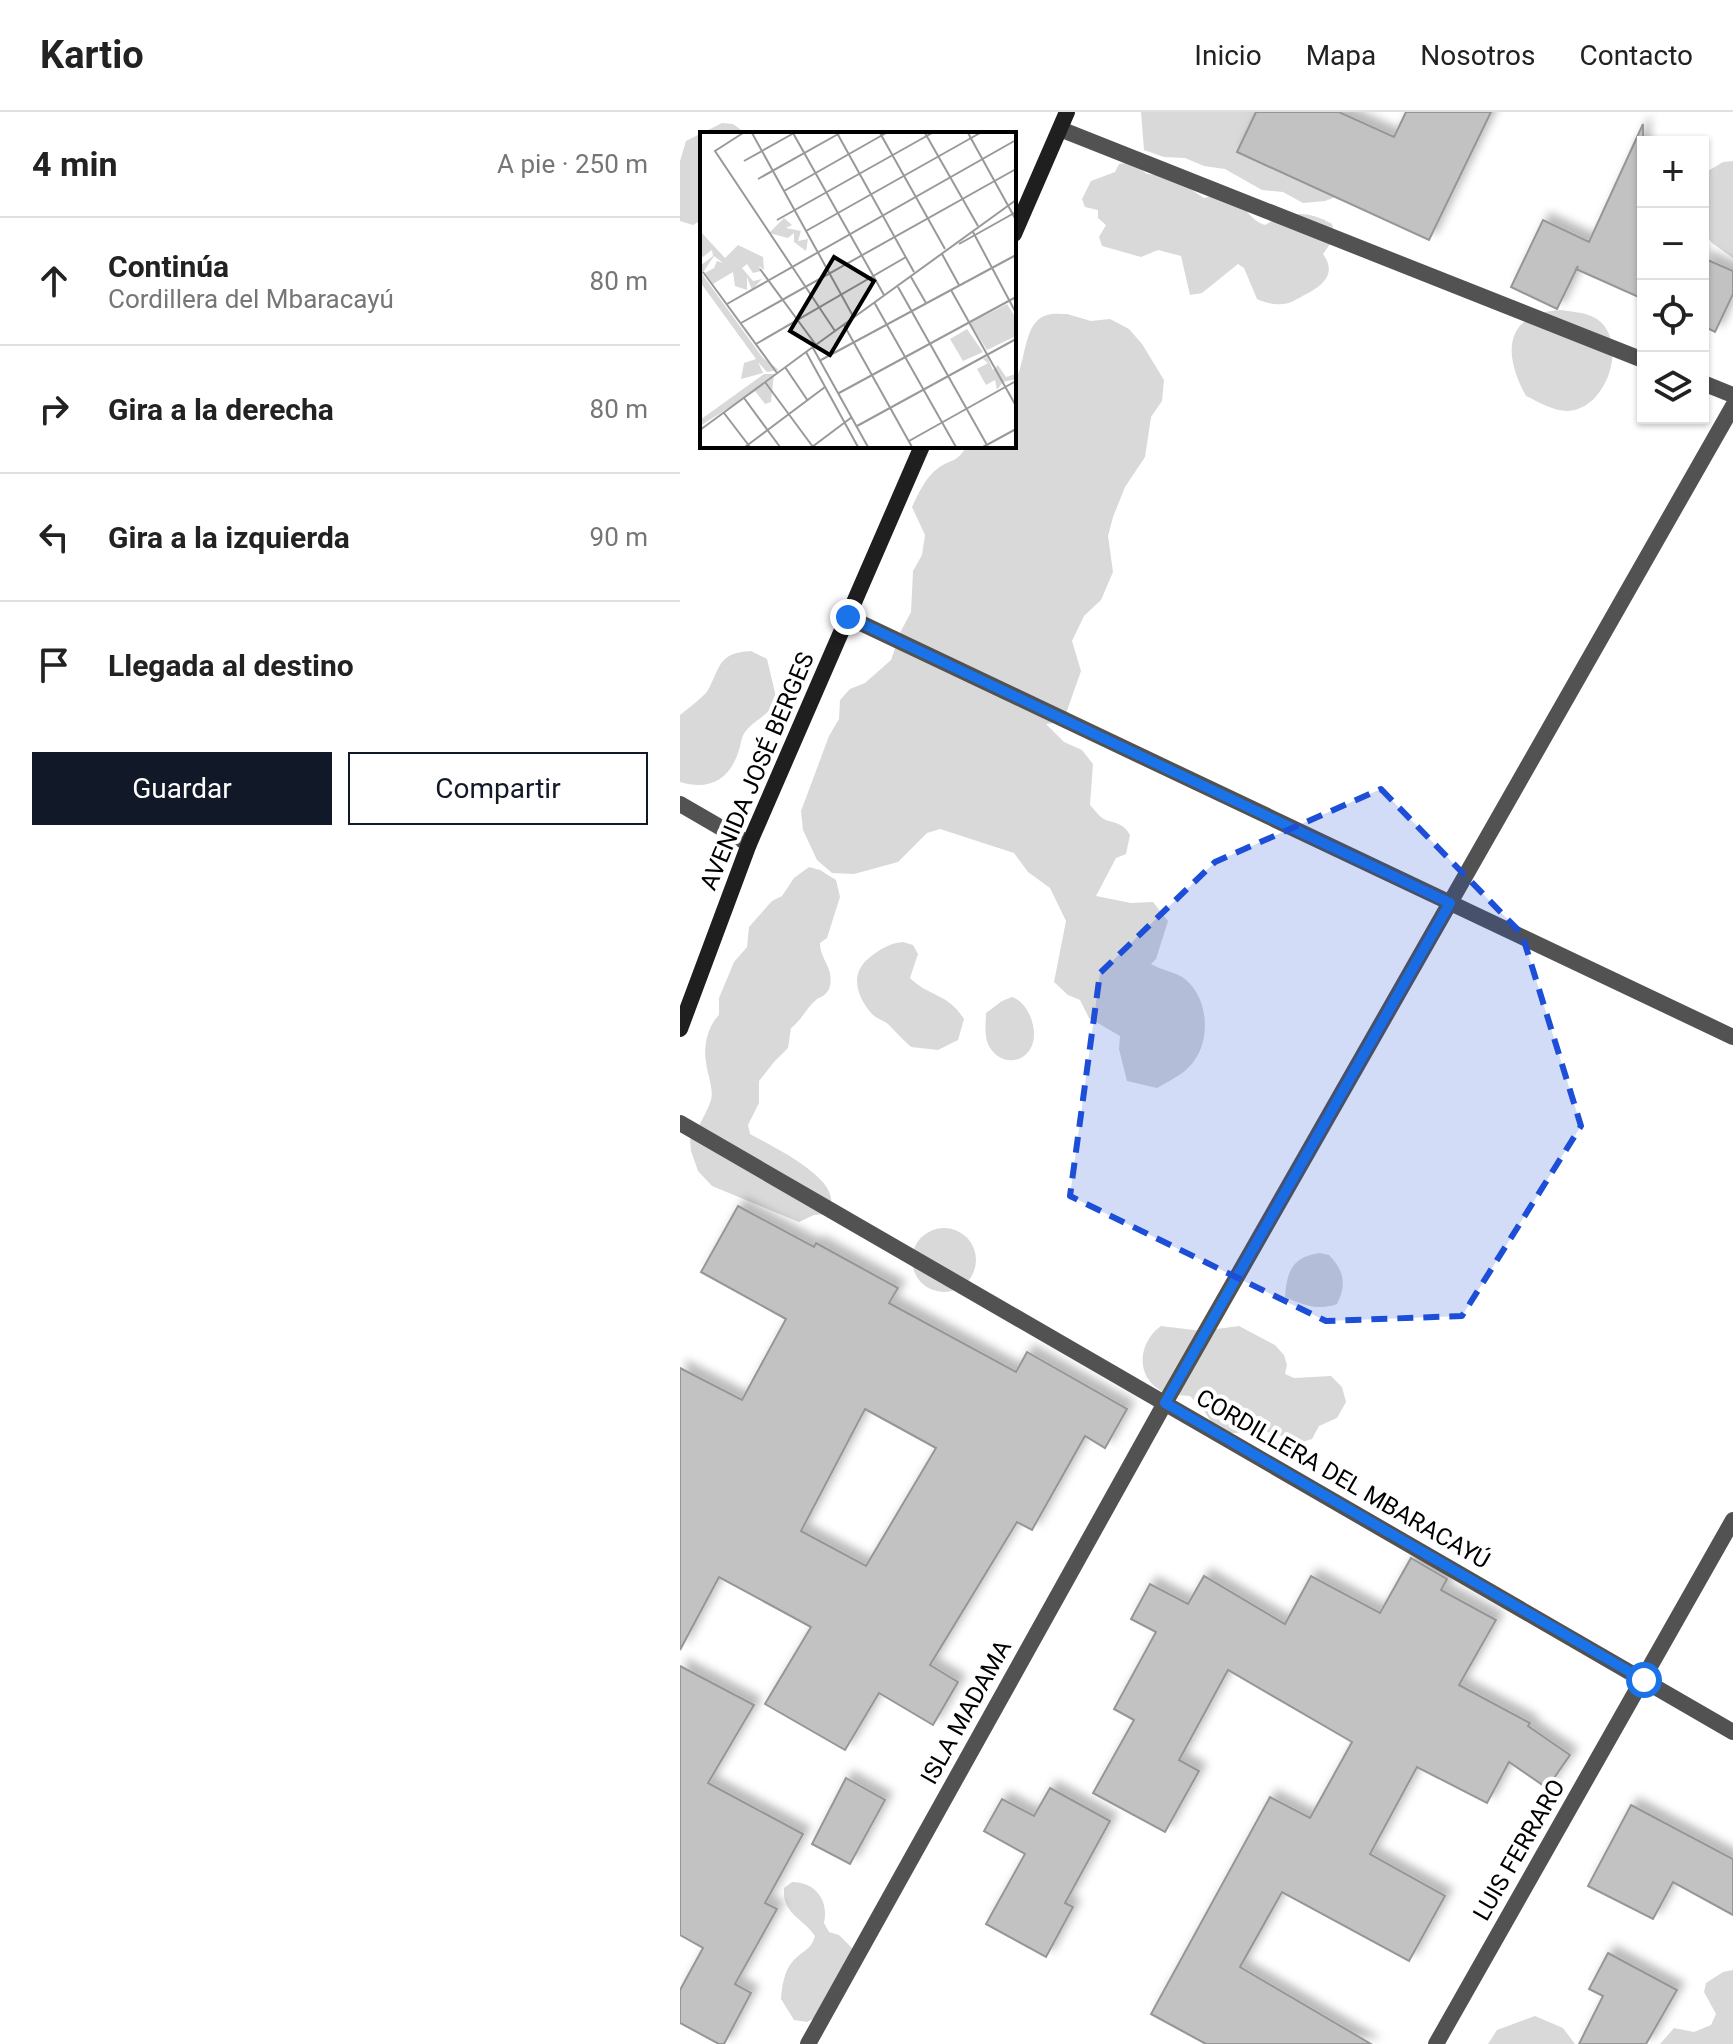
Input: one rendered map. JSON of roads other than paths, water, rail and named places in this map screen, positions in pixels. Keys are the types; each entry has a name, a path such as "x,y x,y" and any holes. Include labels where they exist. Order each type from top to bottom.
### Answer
{"main road":[{"path":"1016,229 1067,112"},
{"name":"AVENIDA JOSÉ BERGES","path":"680,1029 749,844 921,448"}],"street":[{"path":"1060,129 1637,358"},
{"path":"1709,385 1733,395"},
{"name":"ISLA MADAMA","path":"808,2044 1165,1403 1733,406"},
{"path":"848,617 1733,1037"},
{"path":"680,804 749,844"},
{"name":"CORDILLERA DEL MBARACAYÚ","path":"680,1123 1733,1732"},
{"name":"LUIS FERRARO","path":"1436,2044 1733,1520"}]}
